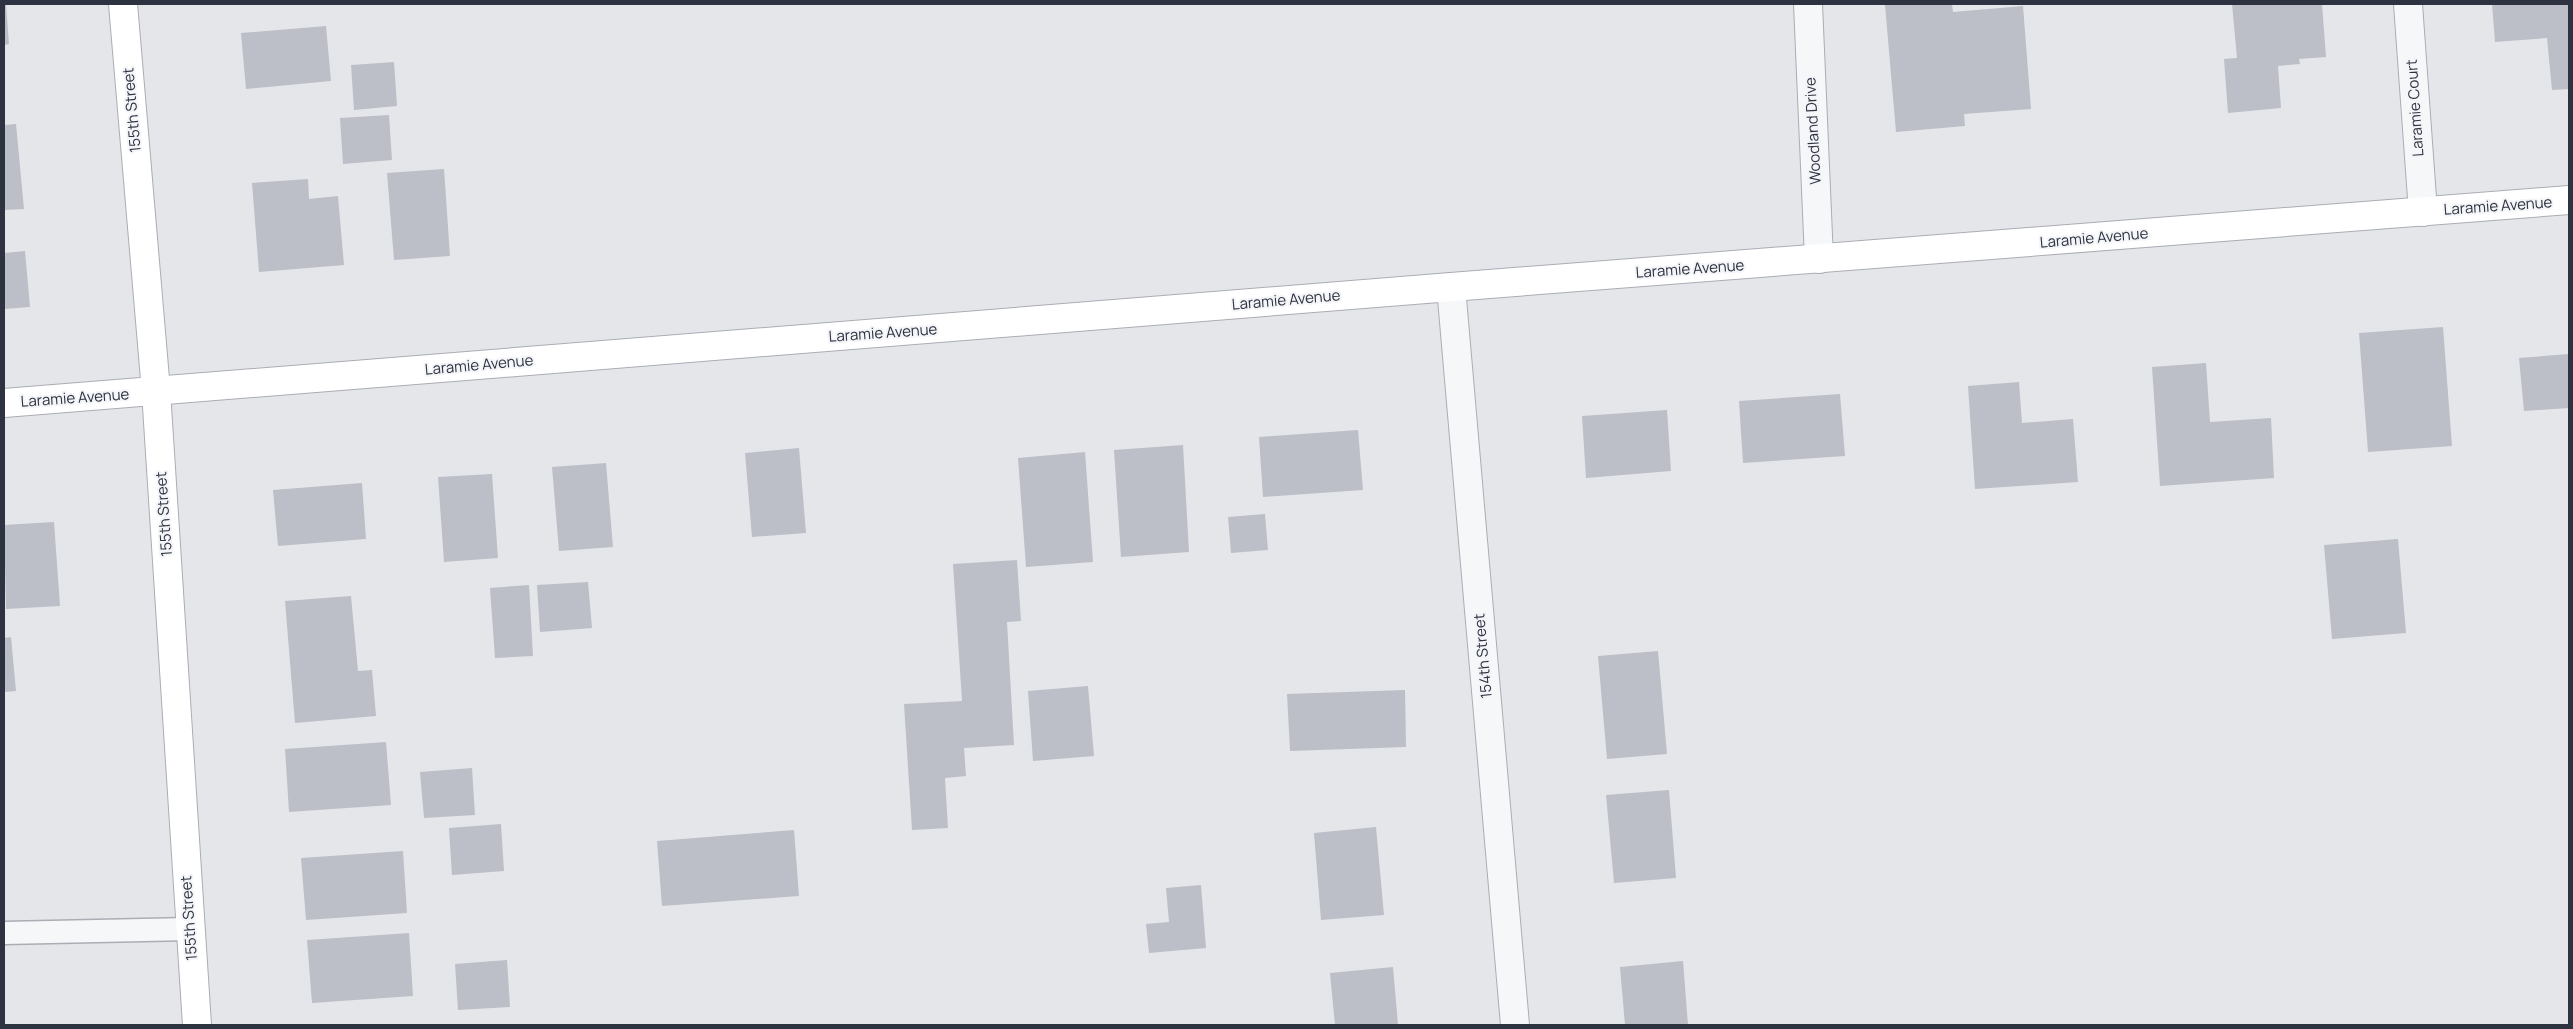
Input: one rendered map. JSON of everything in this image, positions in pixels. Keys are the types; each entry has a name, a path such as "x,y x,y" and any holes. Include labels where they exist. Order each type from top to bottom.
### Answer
{"street":[{"name":"155th Street","path":"123,4 156,391 190,929 198,1025"},
{"name":"Woodland Drive","path":"1808,4 1819,259"},
{"name":"Laramie Court","path":"2408,4 2423,212"},
{"name":"Laramie Avenue","path":"4,403 1451,286 2569,200"},
{"name":"154th Street","path":"1451,286 1515,1025"}],"lane":[{"path":"4,933 190,929"}],"building":[{"path":"4,4 6,4 9,44 4,45"},
{"path":"1952,4 1953,12 2023,6 2031,109 1964,114 1965,126 1896,132 1885,5"},
{"path":"2232,4 2322,4 2326,57 2299,59 2300,64 2278,66 2281,108 2228,113 2224,59 2237,58"},
{"path":"2492,4 2569,4 2569,89 2552,90 2547,38 2495,42"},
{"path":"326,26 331,81 246,89 241,33"},
{"path":"394,62 397,106 354,110 351,65"},
{"path":"389,115 392,160 343,164 340,118"},
{"path":"16,124 24,209 4,210 4,125"},
{"path":"444,169 450,256 394,260 387,173"},
{"path":"308,179 309,199 338,196 344,265 259,272 252,183"},
{"path":"25,251 30,307 4,309 4,253"},
{"path":"2443,327 2452,446 2368,452 2359,333"},
{"path":"2569,354 2569,408 2524,411 2519,358"},
{"path":"2206,363 2210,422 2271,418 2274,478 2160,486 2152,367"},
{"path":"2019,382 2022,423 2073,419 2078,482 1975,489 1968,386"},
{"path":"1840,394 1845,456 1743,463 1739,401"},
{"path":"1667,410 1671,471 1586,478 1582,416"},
{"path":"1358,430 1363,490 1263,497 1259,437"},
{"path":"1183,445 1189,552 1121,557 1114,450"},
{"path":"799,448 806,533 752,537 745,453"},
{"path":"1085,452 1093,562 1026,567 1018,458"},
{"path":"606,463 613,547 559,551 552,467"},
{"path":"492,474 498,558 444,562 438,477"},
{"path":"362,483 366,539 278,546 273,490"},
{"path":"1265,514 1268,550 1231,553 1228,517"},
{"path":"54,522 60,606 6,609 4,525"},
{"path":"2398,539 2406,633 2332,639 2324,545"},
{"path":"1017,560 1021,621 1007,622 1014,745 964,748 966,776 945,778 948,828 912,830 904,704 962,701 953,564"},
{"path":"588,582 592,628 540,632 537,585"},
{"path":"529,585 533,656 495,658 490,588"},
{"path":"351,596 358,671 372,670 376,716 295,723 285,601"},
{"path":"11,637 16,691 4,692 4,638"},
{"path":"1658,651 1667,754 1607,759 1598,656"},
{"path":"1088,686 1094,756 1033,761 1028,691"},
{"path":"1405,690 1406,747 1290,751 1287,694"},
{"path":"386,742 391,805 289,812 285,749"},
{"path":"472,768 475,815 424,818 420,772"},
{"path":"1669,790 1676,878 1614,883 1606,795"},
{"path":"501,824 504,871 452,875 449,828"},
{"path":"1376,827 1384,915 1321,920 1314,833"},
{"path":"794,830 799,896 662,906 657,841"},
{"path":"403,851 407,913 306,920 301,858"},
{"path":"1201,885 1206,948 1149,953 1146,924 1169,922 1166,888"},
{"path":"409,933 413,996 312,1003 307,940"},
{"path":"507,960 510,1007 458,1010 455,964"},
{"path":"1683,961 1688,1025 1625,1025 1620,967"},
{"path":"1393,967 1398,1025 1335,1025 1330,973"}]}
